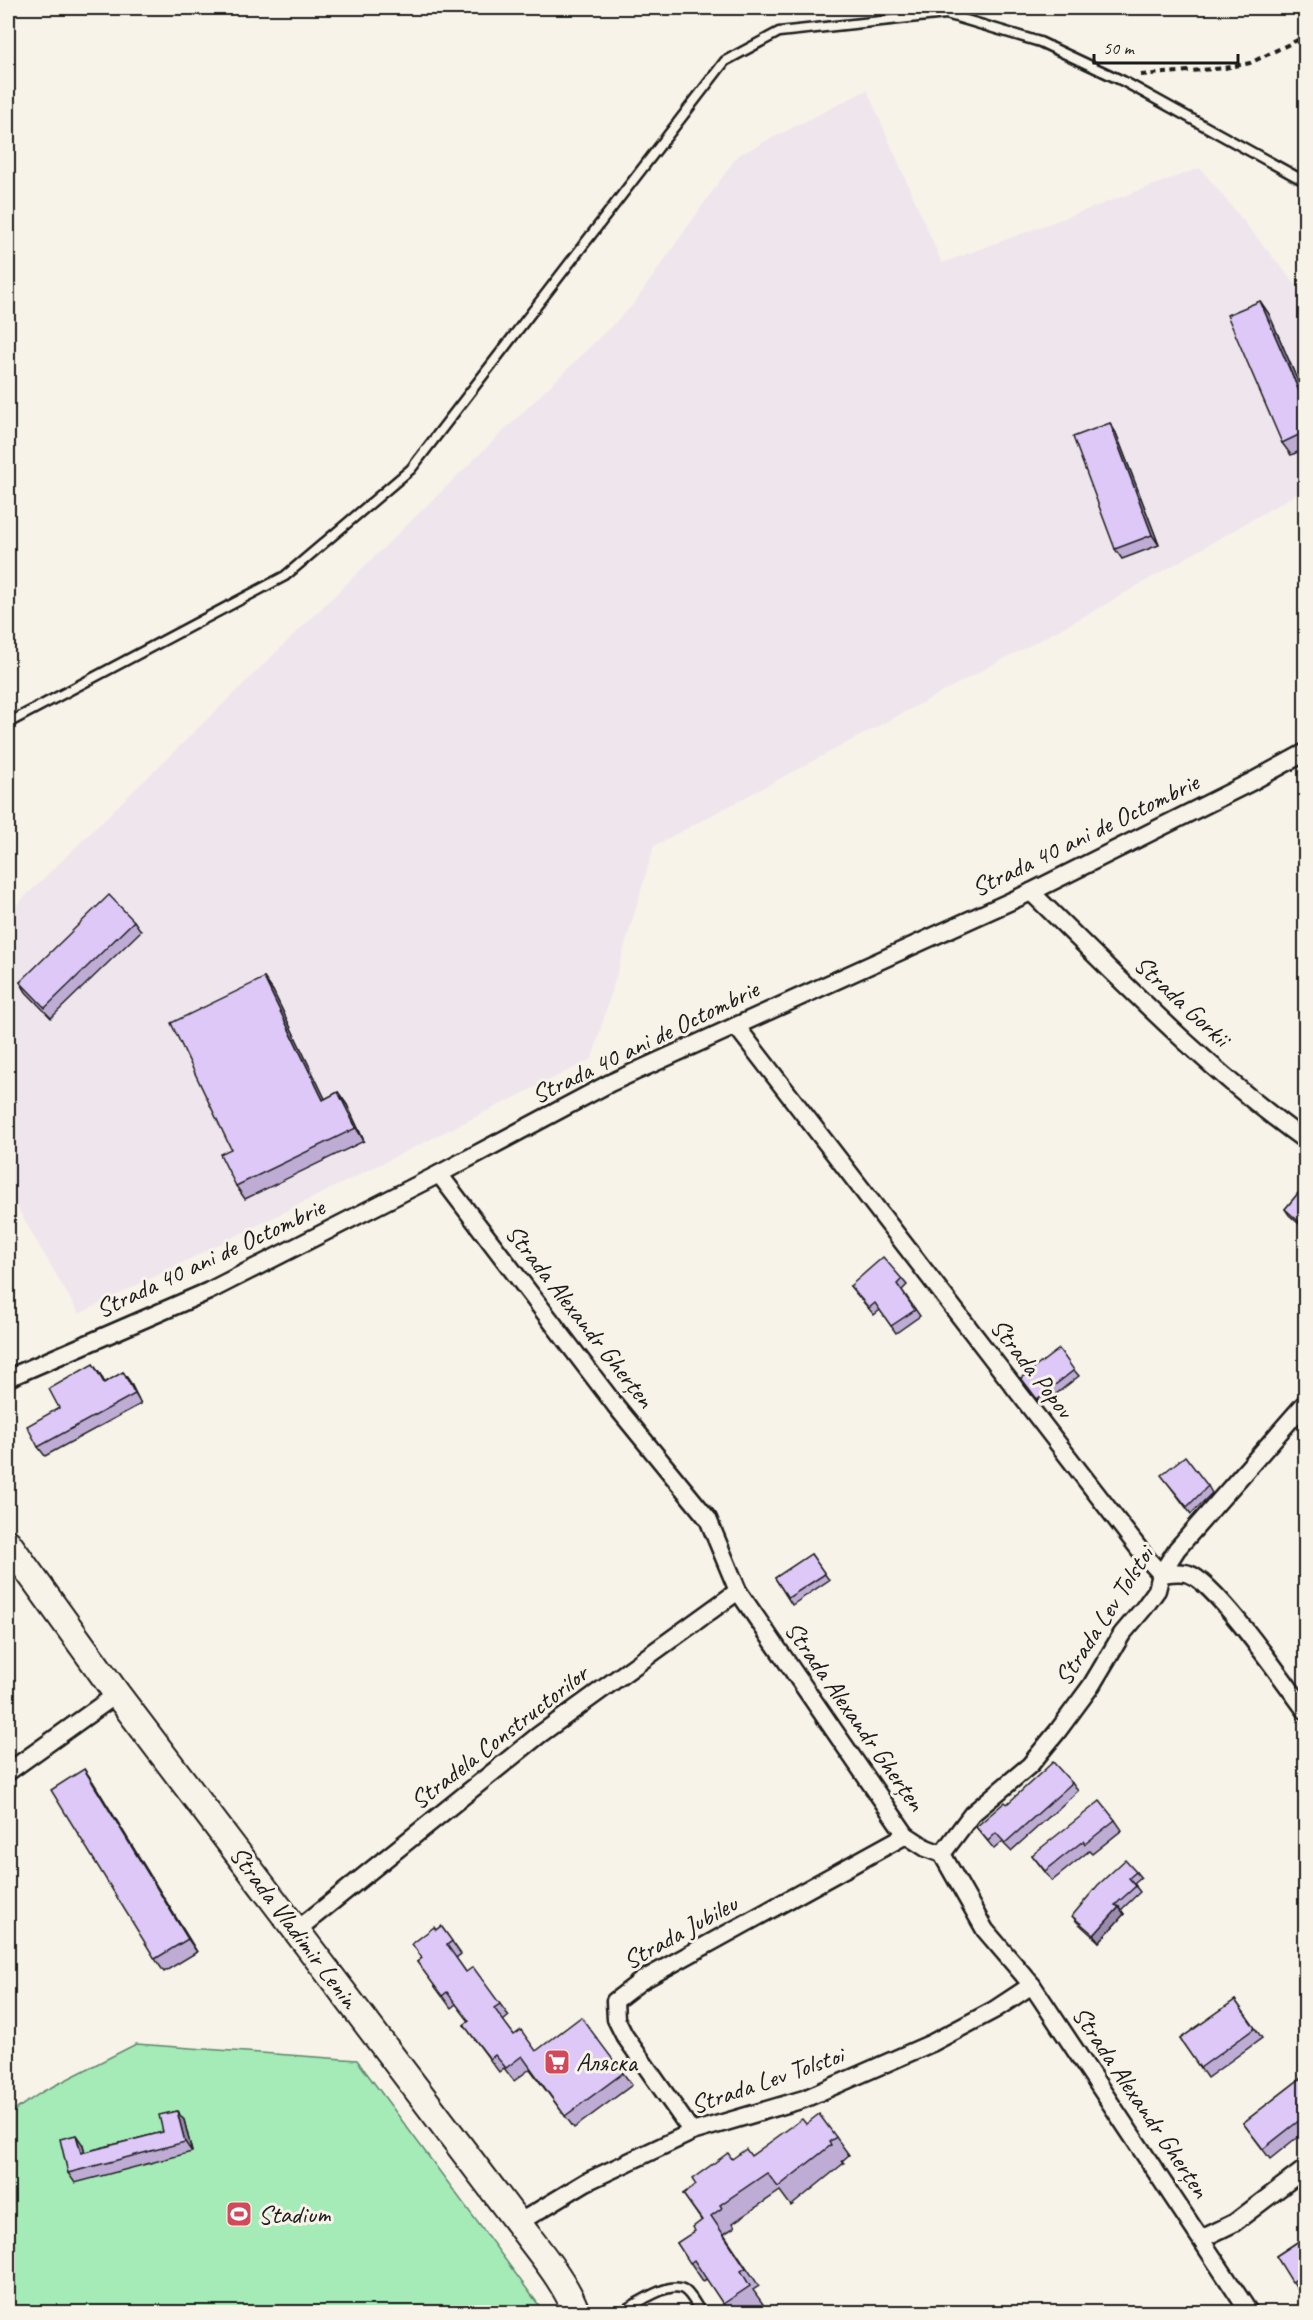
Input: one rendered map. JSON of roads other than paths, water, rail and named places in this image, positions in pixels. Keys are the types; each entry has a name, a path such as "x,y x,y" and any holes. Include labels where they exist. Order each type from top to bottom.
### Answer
{"main road":[{"name":"Strada Vladimir Lenin","path":"8,1543 117,1694 518,2223 573,2303 576,2313"}],"street":[{"name":"Strada 40 ani de Octombrie","path":"8,1378 209,1291 439,1174 610,1083 1031,892 1305,752"},
{"name":"Strada Gorkii","path":"1031,892 1153,1012 1274,1119 1305,1141"},
{"name":"Strada Popov","path":"736,1026 1135,1545 1161,1574"},
{"name":"Strada Alexandr Gherțen","path":"439,1174 615,1405 708,1519 738,1591 906,1835 926,1848 942,1854 985,1930 1032,1985 1249,2313"},
{"name":"Strada Lev Tolstoi","path":"942,1854 972,1814 1030,1765 1057,1732 1091,1686 1122,1634 1157,1590 1161,1574 1184,1540 1305,1401"},
{"path":"1161,1574 1187,1573 1204,1581 1257,1646 1305,1711"},
{"name":"Stradela Constructorilor","path":"297,1930 539,1735 738,1591"},
{"path":"8,1772 117,1694"},
{"name":"Strada Jubileu","path":"692,2132 624,2035 616,2019 615,2001 641,1982 906,1835"},
{"name":"Strada Lev Tolstoi","path":"518,2223 586,2182 692,2132 804,2099 932,2043 993,2010 1032,1985"},
{"path":"1201,2239 1234,2223 1305,2169"}],"lane":[{"path":"8,723 285,576 411,469 725,61 779,32 946,14 1040,42 1123,81 1305,182"},
{"path":"621,2313 663,2290 675,2287 685,2290 701,2313"}],"place":[{"name":"Аляска","path":"557,2062"},
{"name":"Stadium","path":"239,2214"}]}
